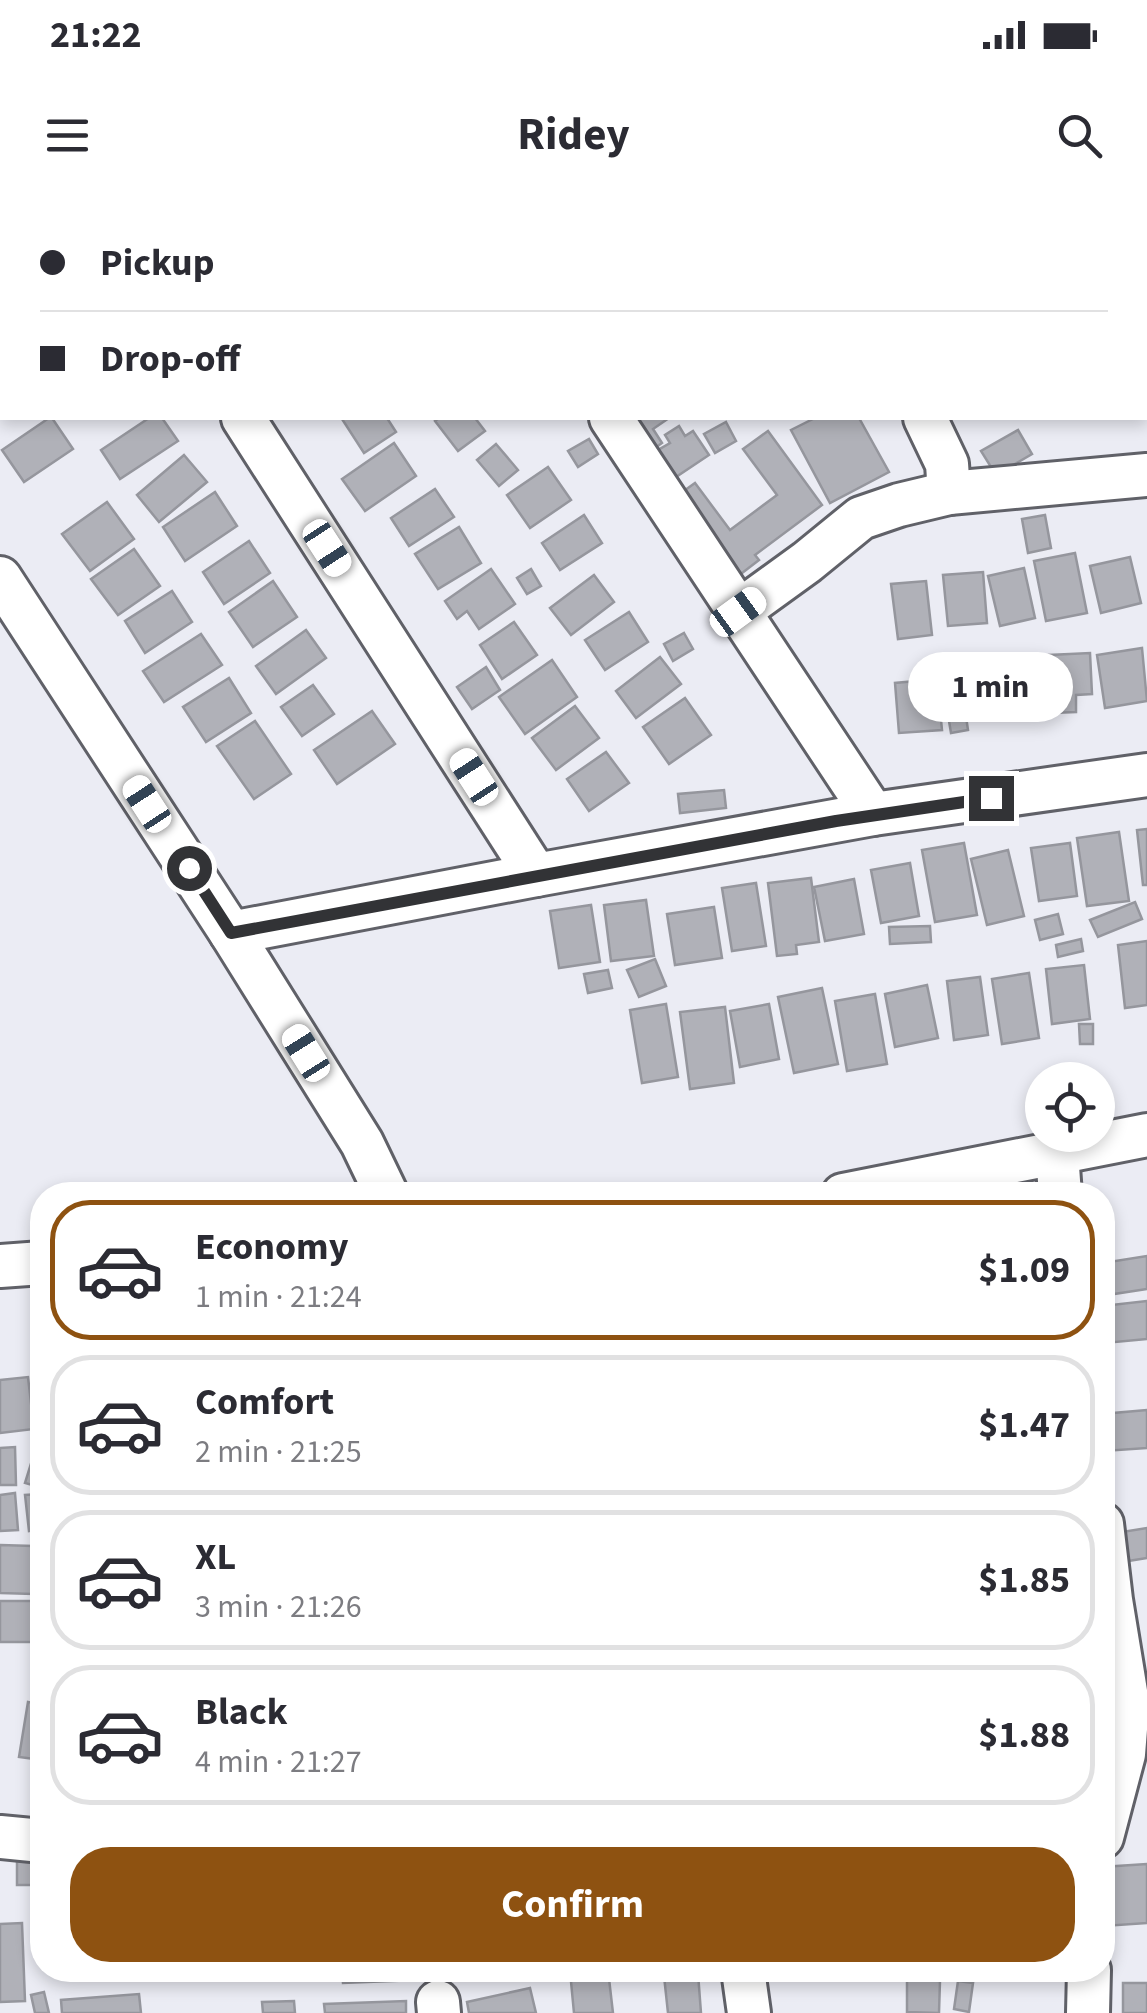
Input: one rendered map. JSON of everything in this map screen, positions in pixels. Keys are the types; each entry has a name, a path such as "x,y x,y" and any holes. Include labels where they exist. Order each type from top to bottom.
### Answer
{"street":[{"path":"244,420 536,875"},
{"path":"612,420 874,814"},
{"path":"926,420 947,464 949,493"},
{"path":"738,612 861,518 899,504 949,493 1147,475"},
{"path":"0,578 231,933 362,1143 381,1182"},
{"path":"231,933 874,814 1147,775"},
{"path":"976,1182 1058,1174 1147,1135"},
{"path":"0,1266 30,1264"},
{"path":"1115,1577 1134,1654 1124,1754 1115,1788"},
{"path":"0,1837 30,1840"},
{"path":"745,1982 749,2013"},
{"path":"1088,2013 1089,1982"}],"building":[{"path":"46,420 53,420 73,449 24,482 2,450"},
{"path":"146,420 163,420 178,441 120,479 101,450"},
{"path":"343,420 388,420 396,432 364,453"},
{"path":"477,420 485,431 458,451 435,421"},
{"path":"624,420 666,420 653,429 662,443 648,453"},
{"path":"811,420 860,420 889,472 830,503 791,430"},
{"path":"726,422 736,441 715,453 704,434"},
{"path":"679,426 685,436 693,431 709,455 676,477 658,450 670,443 665,435"},
{"path":"1018,430 1032,454 996,475 981,451"},
{"path":"768,431 822,505 755,555 759,560 733,580 674,498 695,483 730,530 777,495 743,449"},
{"path":"589,439 598,454 578,467 568,451"},
{"path":"394,443 416,476 365,511 342,479"},
{"path":"496,444 518,470 499,486 477,460"},
{"path":"184,455 207,482 159,522 137,495"},
{"path":"548,467 571,500 530,528 507,495"},
{"path":"435,489 454,517 409,546 391,518"},
{"path":"215,492 237,526 185,561 163,527"},
{"path":"107,502 134,539 90,571 62,534"},
{"path":"584,515 602,543 560,570 542,543"},
{"path":"1045,515 1051,548 1028,553 1022,519"},
{"path":"459,527 481,563 438,589 415,554"},
{"path":"249,541 270,573 224,604 203,572"},
{"path":"134,549 160,586 118,615 91,579"},
{"path":"1075,553 1087,613 1046,621 1034,561"},
{"path":"1130,557 1141,603 1101,613 1090,566"},
{"path":"1024,568 1035,618 1000,626 988,576"},
{"path":"491,569 515,604 479,629 467,611 457,619 445,601"},
{"path":"531,569 541,586 527,594 517,578"},
{"path":"983,572 987,623 948,626 943,575"},
{"path":"594,575 614,602 571,635 550,608"},
{"path":"273,581 297,617 253,647 229,612"},
{"path":"926,581 932,635 898,639 891,584"},
{"path":"172,591 192,622 145,653 125,621"},
{"path":"629,612 648,642 605,670 585,640"},
{"path":"514,622 537,655 502,679 480,645"},
{"path":"306,630 326,658 276,694 256,666"},
{"path":"684,633 693,649 673,661 664,644"},
{"path":"201,634 222,665 164,702 143,671"},
{"path":"1142,648 1147,701 1105,708 1097,655"},
{"path":"1090,653 1092,694 1076,695 1076,712 1052,713 1049,655"},
{"path":"660,657 681,684 636,718 616,691"},
{"path":"552,660 577,697 525,734 499,697"},
{"path":"985,660 992,707 965,710 968,730 951,733 940,667"},
{"path":"1037,664 1042,706 1005,710 1000,669"},
{"path":"486,667 500,690 472,709 457,687"},
{"path":"229,678 251,713 206,742 183,707"},
{"path":"937,679 942,730 899,733 895,683"},
{"path":"313,685 334,714 302,736 281,707"},
{"path":"685,698 711,735 669,764 643,727"},
{"path":"575,706 599,738 556,770 532,738"},
{"path":"372,711 395,744 337,784 314,750"},
{"path":"255,721 291,774 254,799 217,746"},
{"path":"606,752 629,783 589,811 567,779"},
{"path":"724,790 726,808 680,813 678,794"},
{"path":"1147,829 1147,885 1143,885 1137,830"},
{"path":"1119,832 1129,901 1087,906 1077,838"},
{"path":"964,843 977,915 935,922 922,850"},
{"path":"1070,843 1077,896 1039,901 1031,848"},
{"path":"1008,850 1024,916 987,925 971,859"},
{"path":"910,863 919,916 881,923 871,870"},
{"path":"811,878 819,942 796,945 797,954 777,956 768,883"},
{"path":"854,879 864,934 825,941 814,887"},
{"path":"756,883 766,946 732,951 722,888"},
{"path":"646,900 654,956 611,961 604,905"},
{"path":"1135,902 1142,919 1098,937 1090,920"},
{"path":"591,905 600,962 559,968 550,911"},
{"path":"714,907 722,958 675,965 667,914"},
{"path":"1058,914 1063,934 1040,940 1035,920"},
{"path":"930,926 931,942 890,944 889,927"},
{"path":"1081,939 1083,951 1058,957 1056,945"},
{"path":"1147,941 1147,1005 1125,1008 1118,945"},
{"path":"655,959 666,986 639,997 627,970"},
{"path":"1084,965 1090,1019 1052,1024 1046,969"},
{"path":"608,970 612,988 588,993 584,974"},
{"path":"1029,973 1039,1038 1002,1044 992,979"},
{"path":"980,977 988,1035 954,1040 947,981"},
{"path":"927,985 938,1038 895,1047 885,994"},
{"path":"822,988 838,1064 794,1073 778,997"},
{"path":"875,994 887,1064 847,1071 835,1001"},
{"path":"666,1004 678,1077 642,1083 630,1010"},
{"path":"769,1004 779,1059 740,1067 730,1011"},
{"path":"725,1007 734,1083 690,1089 680,1012"},
{"path":"1079,1024 1093,1024 1093,1044 1080,1044"},
{"path":"1147,1256 1147,1289 1115,1294 1115,1261"},
{"path":"1147,1301 1147,1339 1115,1342 1115,1305"},
{"path":"28,1377 30,1429 0,1433 0,1380"},
{"path":"1147,1410 1147,1448 1115,1450 1115,1413"},
{"path":"15,1447 16,1485 0,1485 0,1448"},
{"path":"15,1493 18,1530 0,1531 0,1495"},
{"path":"25,1495 30,1495 29,1531"},
{"path":"1147,1528 1147,1558 1122,1562 1116,1533"},
{"path":"0,1545 30,1546 30,1594 0,1593"},
{"path":"0,1601 30,1601 30,1642 0,1642"},
{"path":"28,1702 30,1702 30,1758 19,1757"},
{"path":"17,1848 30,1848 30,1885 17,1885"},
{"path":"1147,1864 1147,1923 1115,1925 1115,1866"},
{"path":"22,1923 25,2001 0,2002 0,1924"},
{"path":"571,1982 609,1982 613,2013 574,2013"},
{"path":"665,1982 699,1982 701,2013 668,2013"},
{"path":"907,1982 940,1982 939,2013 907,2012"},
{"path":"958,1982 973,1983 969,2012 954,2009"},
{"path":"1123,1983 1147,1983 1147,2013 1123,2013"},
{"path":"530,1988 536,2013 469,2013 467,2002"},
{"path":"44,1992 49,2013 35,2013 31,1995"},
{"path":"139,1994 141,2013 62,2013 61,2000"},
{"path":"294,2001 295,2013 263,2013 262,2002"},
{"path":"406,2001 406,2013 325,2013 324,2004"}],"route":[{"path":"189,868 231,933 874,814 991,798"}]}
